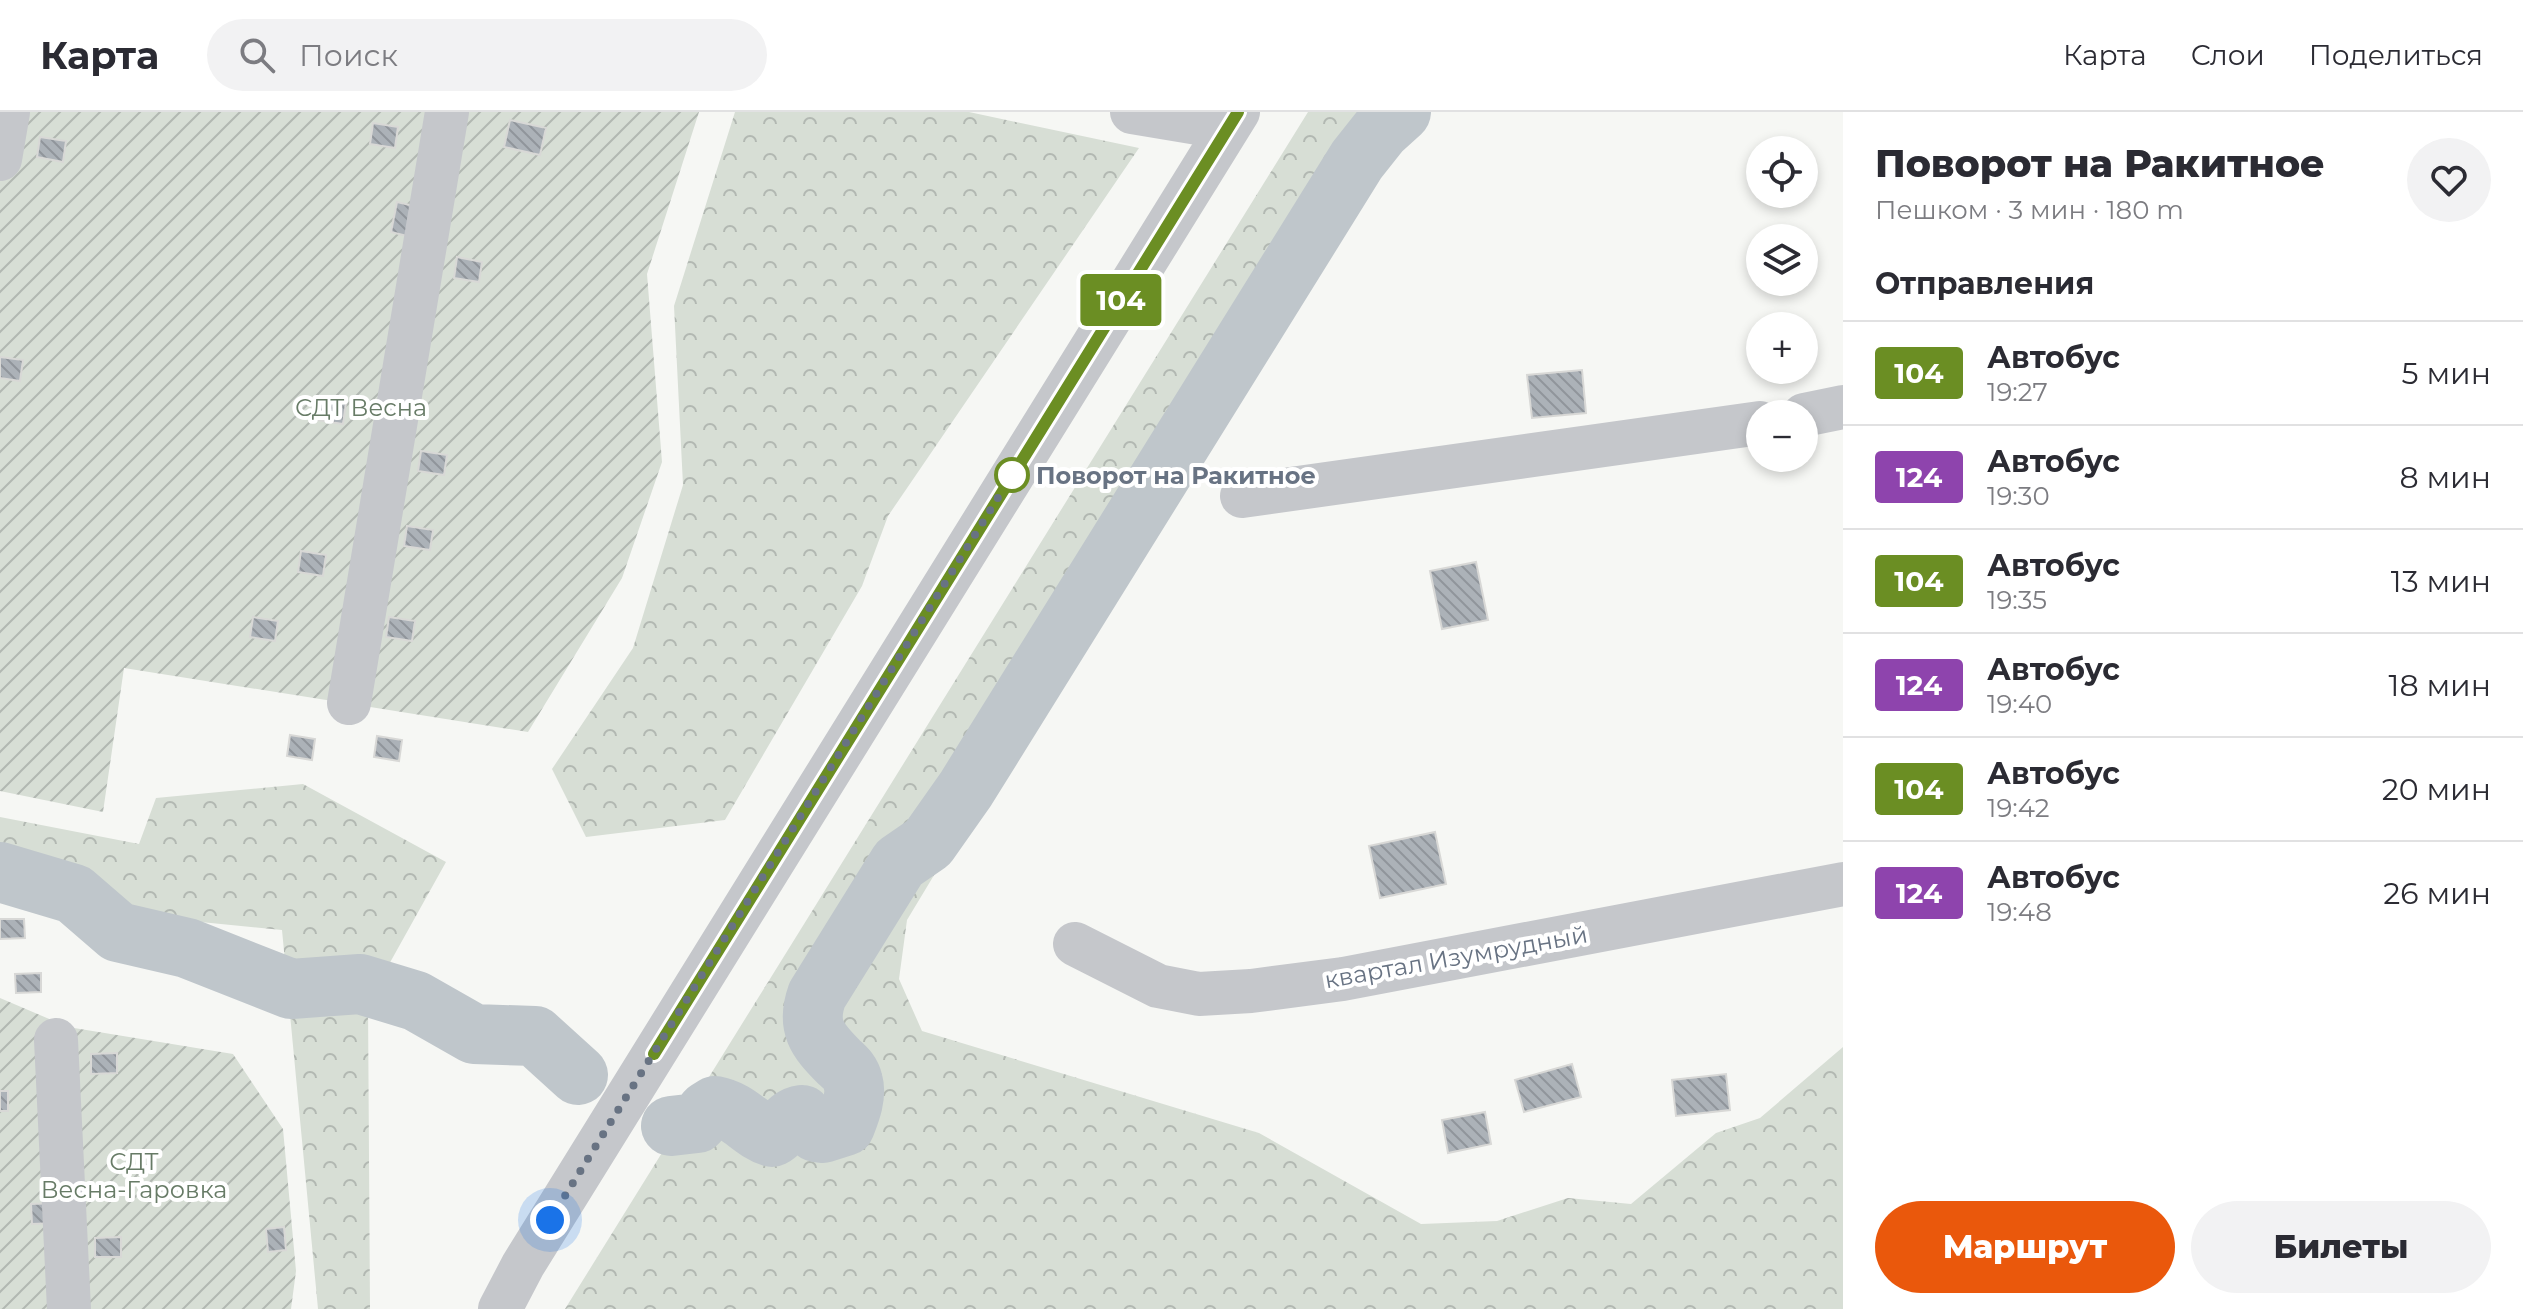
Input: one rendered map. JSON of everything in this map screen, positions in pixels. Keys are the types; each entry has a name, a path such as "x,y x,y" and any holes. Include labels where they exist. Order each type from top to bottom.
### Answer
{"street":[{"path":"0,159 8,112"},
{"path":"349,703 447,112"},
{"path":"500,1309 523,1265 592,1153 1233,120 1132,112"},
{"path":"1818,412 1843,407"},
{"path":"1242,496 1746,425"},
{"name":"квартал Изумрудный","path":"1075,944 1158,986 1199,994 1251,991 1359,976 1843,884"},
{"path":"56,1040 69,1309"}],"green space":[{"name":"СДТ Весна","path":"0,112 699,112 647,274 662,462 622,578 528,732 124,668 103,812 0,791"},
{"path":"735,112 969,112 1139,148 888,516 862,586 725,820 586,837 552,769 633,648 683,485 674,306"},
{"path":"1308,112 1394,112 907,920 899,979 922,1031 1259,1133 1421,1224 1497,1221 1568,1198 1631,1204 1716,1133 1760,1118 1843,1047 1843,1309 565,1309"},
{"path":"303,784 446,862 368,1002 370,1309 318,1309 282,930 0,902 0,817 139,844 156,798"},
{"name":"СДТ Весна-Гаровка","path":"0,998 68,1027 233,1054 283,1129 296,1271 291,1309 0,1309"}],"building":[{"path":"510,120 546,128 540,155 504,147"},
{"path":"373,123 398,127 395,148 370,144"},
{"path":"40,137 66,141 63,162 37,157"},
{"path":"397,202 418,207 411,237 391,232"},
{"path":"457,257 482,262 479,282 454,278"},
{"path":"0,357 23,360 20,381 0,378"},
{"path":"1582,370 1586,413 1532,418 1527,375"},
{"path":"320,399 346,403 343,424 317,420"},
{"path":"421,451 447,455 444,475 418,471"},
{"path":"407,526 433,530 430,550 404,546"},
{"path":"301,551 326,555 323,576 298,572"},
{"path":"1476,562 1488,620 1442,629 1430,571"},
{"path":"253,617 278,621 275,641 250,637"},
{"path":"389,617 415,621 412,641 386,637"},
{"path":"290,735 315,739 312,760 287,756"},
{"path":"377,736 402,740 399,761 374,757"},
{"path":"1435,832 1446,884 1380,898 1369,846"},
{"path":"0,919 24,919 25,938 0,939"},
{"path":"41,973 41,992 16,993 15,974"},
{"path":"117,1053 117,1073 91,1074 91,1054"},
{"path":"1572,1064 1581,1097 1524,1112 1515,1080"},
{"path":"1726,1074 1730,1110 1676,1116 1672,1080"},
{"path":"0,1091 8,1091 8,1111 0,1111"},
{"path":"1485,1112 1491,1144 1448,1153 1442,1120"},
{"path":"57,1203 57,1223 32,1224 31,1204"},
{"path":"284,1227 286,1250 268,1252 266,1229"},
{"path":"121,1237 121,1257 95,1257 95,1238"}],"waterway":[{"path":"671,1126 697,1123 715,1106 732,1112 772,1137 793,1118 802,1115 816,1132 845,1126 854,1099 853,1082 848,1071 825,1047 816,1032 813,1015 817,995 899,863 928,843 966,789 1357,160 1380,131 1401,112"},
{"path":"0,872 74,894 118,932 187,948 291,989 360,984 416,1001 474,1034 535,1036 578,1075"}],"bus line":[{"name":"104","path":"654,1054 1238,112"}],"place":[{"name":"Поворот на Ракитное","path":"1012,475"}],"route":[{"path":"550,1220 1012,475"}]}
